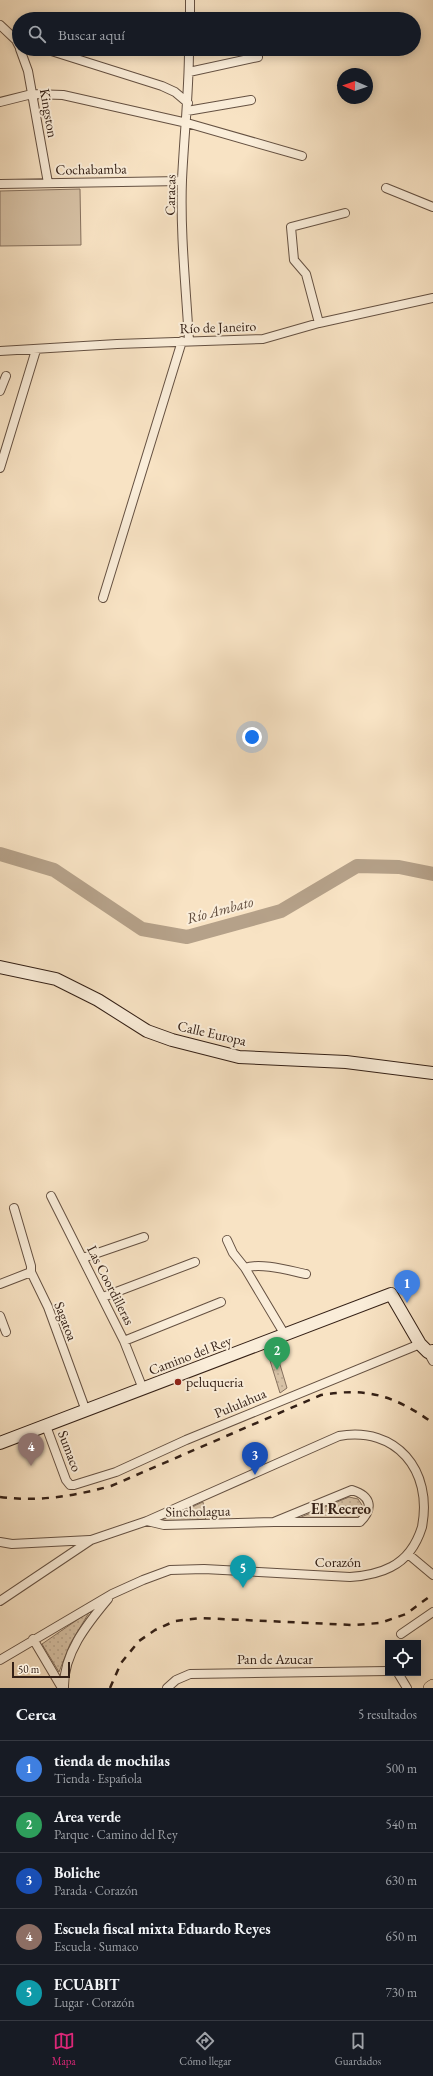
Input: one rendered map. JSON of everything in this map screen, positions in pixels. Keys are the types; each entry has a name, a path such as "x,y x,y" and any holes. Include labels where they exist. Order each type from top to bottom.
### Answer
{"street":[{"path":"190,0 190,12"},
{"path":"0,25 12,36"},
{"name":"Kingston","path":"23,56 28,71 48,183"},
{"path":"67,56 162,86 175,92 188,107 251,100"},
{"name":"Caracas","path":"186,341 182,180 188,107 189,56"},
{"path":"189,72 258,57"},
{"path":"0,102 32,94 63,95 187,123 302,156"},
{"name":"Cochabamba","path":"0,184 182,180"},
{"path":"386,188 433,207"},
{"path":"319,323 306,274 294,260 291,227 345,213"},
{"name":"Río de Janeiro","path":"0,351 263,338 319,323 433,298"},
{"path":"103,598 186,341"},
{"path":"0,468 36,350"},
{"path":"0,391 6,376"},
{"name":"Calle Europa","path":"0,968 56,979 98,1000 147,1031 172,1040 239,1057 346,1062 433,1072"},
{"name":"Las Coordilleras","path":"51,1196 124,1341 143,1389"},
{"name":"Sagatoa","path":"14,1208 32,1266 31,1272 48,1308 86,1411"},
{"path":"83,1258 144,1237"},
{"path":"228,1240 233,1252 245,1268 285,1335"},
{"path":"103,1297 195,1262"},
{"path":"245,1268 275,1268 306,1274"},
{"path":"0,1284 31,1272"},
{"name":"Camino del Rey","path":"0,1443 391,1294 428,1352"},
{"path":"124,1341 221,1302"},
{"path":"0,1316 6,1332"},
{"name":"Pululahua","path":"70,1485 116,1472 186,1440 428,1352"},
{"name":"Sumaco","path":"46,1426 66,1480 70,1485"},
{"name":"Corazón","path":"0,1660 33,1639 112,1594 142,1580 170,1570 204,1569 350,1578 372,1575 392,1567 408,1554 418,1541 428,1511 424,1481 417,1466 407,1452 394,1443 380,1437 364,1434 351,1434 339,1436 255,1475 147,1521"},
{"name":"Sincholagua","path":"0,1601 91,1540 147,1521 164,1526 274,1522 360,1522 368,1514 369,1503 363,1493 352,1490 274,1522"},
{"path":"0,1542 12,1544 91,1540"},
{"path":"408,1554 433,1575"},
{"name":"Corazón","path":"63,1688 64,1676 78,1640 92,1618 112,1594"},
{"path":"401,1634 433,1612"},
{"path":"33,1639 63,1688"},
{"name":"Pan de Azucar","path":"167,1688 176,1680 190,1674 385,1671"},
{"path":"400,1676 407,1688"}],"shaded area":[{"path":"80,189 81,245 0,246 0,191"},
{"path":"275,1348 287,1388 280,1393 267,1351"},
{"path":"349,1497 358,1499 362,1505 362,1515 356,1520 294,1520"},
{"path":"203,1502 206,1521 163,1523 162,1520"},
{"path":"90,1611 70,1644 59,1672 42,1644"}],"waterway":[{"name":"Río Ambato","path":"0,854 54,870 142,929 187,937 281,911 357,866 399,867 433,874"}],"railway":[{"path":"0,1497 29,1499 56,1497 84,1493 111,1486 321,1395 353,1392 380,1396 406,1406 433,1423"},
{"path":"110,1688 121,1663 139,1641 155,1630 175,1621 200,1618 353,1625 380,1623 406,1614 433,1594"}],"place":[{"name":"tienda de mochilas","path":"407,1303"},
{"name":"Area verde","path":"277,1370"},
{"name":"peluqueria","path":"178,1382"},
{"name":"Escuela fiscal mixta Eduardo Reyes","path":"31,1466"},
{"name":"Boliche","path":"255,1475"},
{"name":"ECUABIT","path":"243,1588"}],"district":[{"name":"El Recreo","path":"341,1509"}]}
